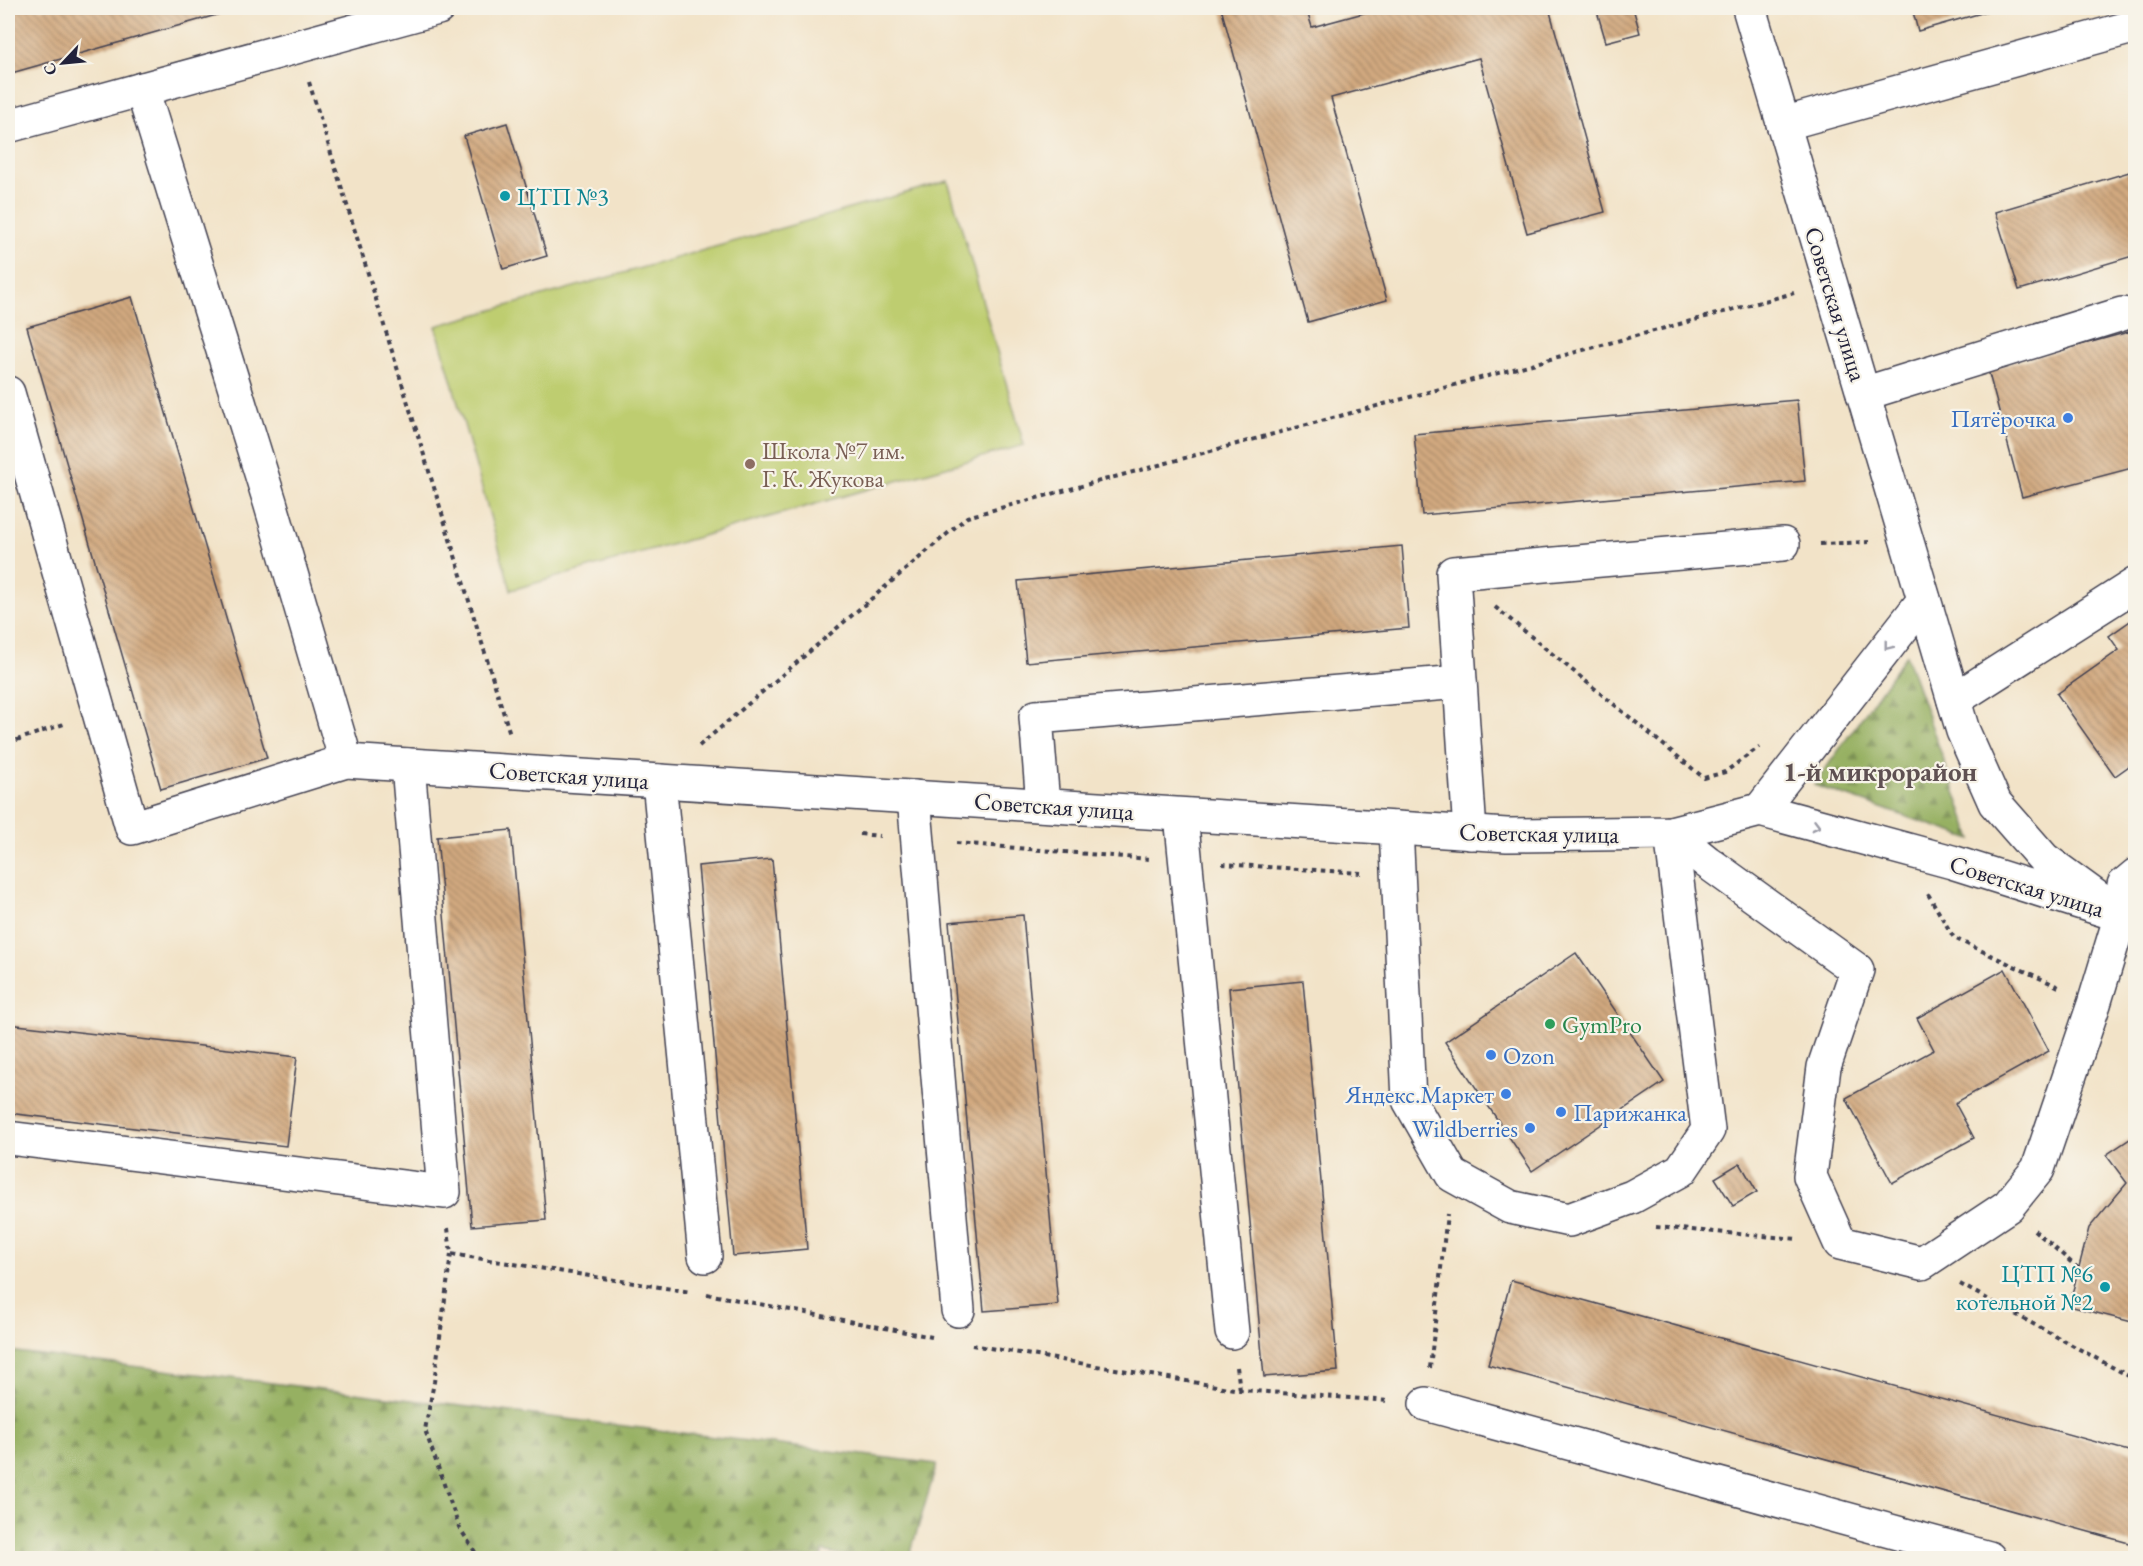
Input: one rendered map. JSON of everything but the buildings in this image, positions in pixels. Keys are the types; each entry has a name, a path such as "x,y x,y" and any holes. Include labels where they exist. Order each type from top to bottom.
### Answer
{"street":[{"path":"8,126 438,8"},
{"name":"Советская улица","path":"1749,8 1963,731 1995,803 2044,859 2128,918"},
{"path":"1783,124 2136,26"},
{"path":"8,393 132,828 346,761 273,501 142,89"},
{"path":"1863,394 2122,314"},
{"path":"1470,833 1454,573 1783,544"},
{"path":"1954,700 2136,584"},
{"path":"1760,810 1924,600"},
{"path":"1044,805 1036,717 1460,682"},
{"name":"Советская улица","path":"346,761 1507,835 1671,833 1760,810 1952,862 2128,918"},
{"path":"8,1138 444,1192 408,765"},
{"path":"659,781 705,1256"},
{"path":"914,797 958,1310"},
{"path":"1181,815 1232,1332"},
{"path":"1396,828 1409,1100 1452,1175 1510,1207 1569,1220 1632,1197 1681,1170 1708,1130 1671,833"},
{"path":"1671,833 1707,862 1857,970 1824,1067 1810,1176 1840,1243 1922,1263 2008,1206 2038,1169 2094,1004 2128,918 2124,885 2136,875"},
{"path":"1426,1404 1989,1558"}],"path":[{"path":"297,46 522,772"},
{"path":"659,781 967,517 1794,294 1791,284"},
{"path":"1783,544 1907,542"},
{"path":"1454,573 1704,778 1725,772 1762,745"},
{"path":"8,743 99,713"},
{"path":"1925,889 1954,938 2094,1004"},
{"path":"970,1344 1240,1390 1426,1404 1452,1175"},
{"path":"444,1192 451,1254 434,1382 425,1430 459,1527 478,1558"},
{"path":"2008,1206 2079,1269"},
{"path":"1651,1227 1840,1243"},
{"path":"451,1254 709,1295 936,1338"},
{"path":"1922,1263 2136,1380"}],"green space":[{"path":"948,181 1024,445 511,590 436,326"},
{"path":"1906,655 1972,839 1814,785"},
{"path":"8,1351 937,1464 909,1558 856,1558 823,1551 821,1558 8,1558"}],"place":[{"name":"ЦТП №3","path":"505,196"},
{"name":"Пятёрочка","path":"2068,418"},
{"name":"Школа №7 им. Г. К. Жукова","path":"750,464"},
{"name":"GymPro","path":"1550,1024"},
{"name":"Ozon","path":"1491,1055"},
{"name":"Яндекс.Маркет","path":"1506,1094"},
{"name":"Парижанка","path":"1561,1112"},
{"name":"Wildberries","path":"1530,1128"},
{"name":"ЦТП №6 котельной №2","path":"2105,1287"}],"district":[{"name":"1-й микрорайон","path":"1880,771"}]}
